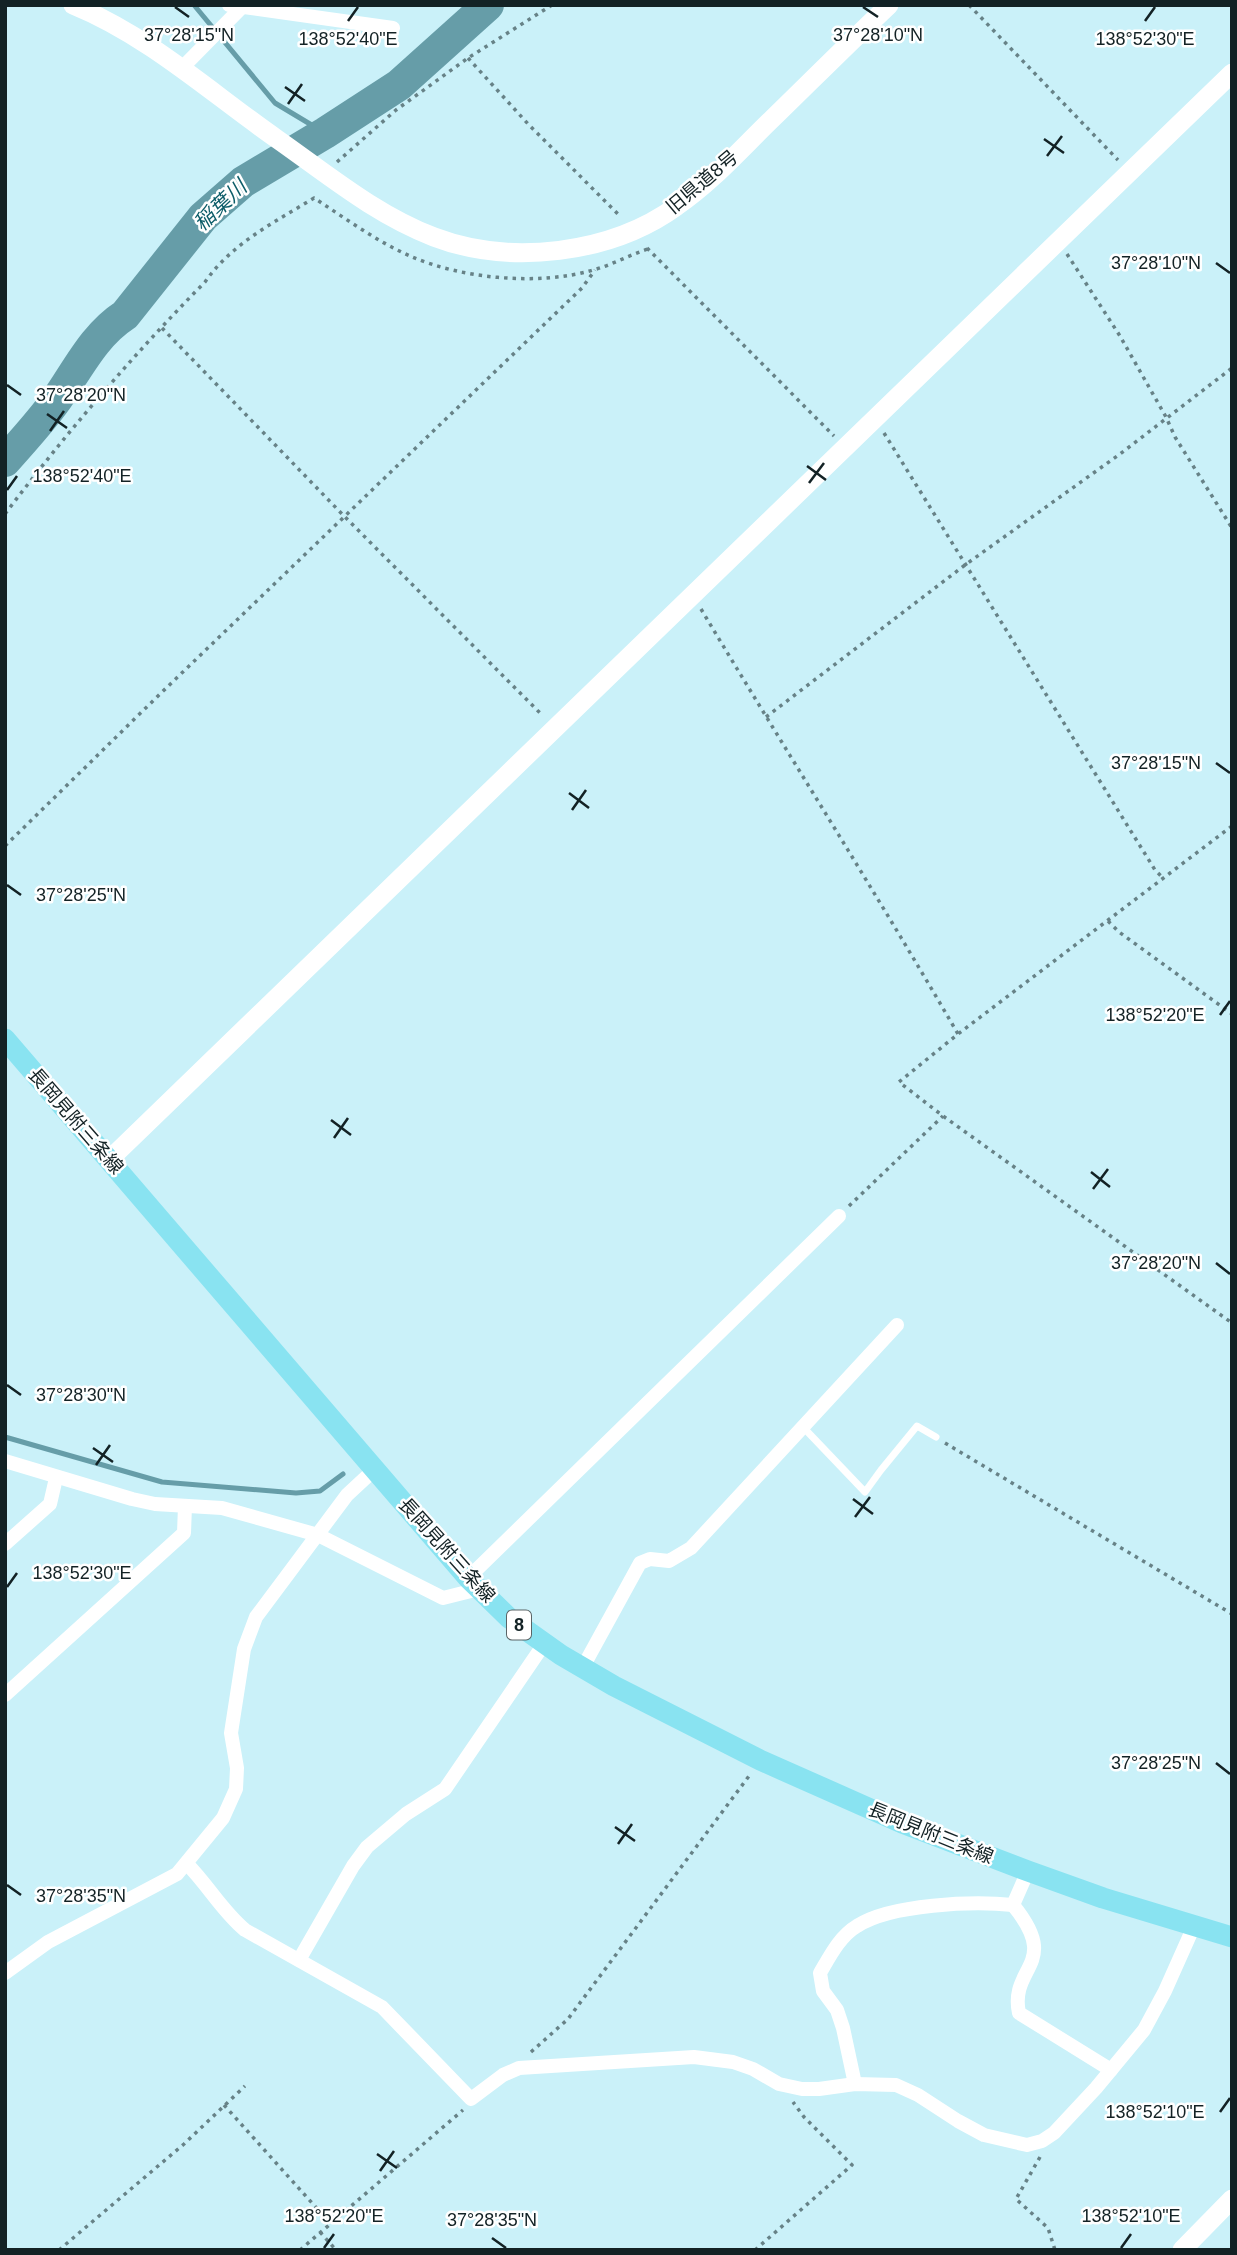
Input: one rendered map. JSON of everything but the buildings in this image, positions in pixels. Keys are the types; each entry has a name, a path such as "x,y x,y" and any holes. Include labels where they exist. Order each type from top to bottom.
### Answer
{"main road":[{"name":"長岡見附三条線","path":"5,1039 474,1583 509,1618 544,1644 614,1686 760,1760 902,1823 1103,1898 1232,1937"}],"street":[{"path":"73,5 126,32 181,69 236,6 393,28"},
{"name":"旧県道8号","path":"181,69 321,170 376,207 416,229 436,238 476,249 546,252 604,241 656,220 677,206 715,176 889,5"},
{"path":"110,1159 1232,73"},
{"path":"5,1461 132,1499 222,1508 318,1535 443,1598 474,1583 839,1216"},
{"path":"583,1667 640,1563 650,1559 669,1561 691,1548 897,1325"},
{"path":"5,1973 48,1942 177,1874 223,1818 236,1789 237,1768 232,1732 244,1649 250,1629 256,1617 347,1495 375,1469"},
{"path":"5,1544 50,1504 56,1478"},
{"path":"5,1695 184,1533 185,1506"},
{"path":"299,1960 353,1866 368,1847 405,1814 445,1789 544,1644"},
{"path":"187,1864 231,1918 245,1930 382,2007 471,2099 519,2068 694,2057 733,2062 753,2069 779,2084 819,2089 855,2084 896,2085 918,2095 984,2135 1027,2145 1042,2141 1054,2133 1144,2030 1166,1991 1194,1926"},
{"path":"1013,1905 1028,1871"},
{"path":"855,2084 844,2028 837,2010 822,1991 820,1973 846,1935 856,1926 877,1916 979,1902 1013,1905 1030,1928 1035,1948 1033,1962 1016,2000 1019,2013 1111,2070"},
{"path":"1182,2250 1232,2199"}],"lane":[{"path":"802,1426 865,1493 880,1469 917,1426 936,1437"}],"path":[{"path":"321,170 396,110 468,58 552,5"},
{"path":"969,5 1129,172"},
{"path":"468,58 529,125 642,236 648,249 846,447"},
{"path":"5,514 108,385 205,282 217,265 245,241 314,198"},
{"path":"1057,242 1074,263 1100,305 1175,437 1232,528"},
{"path":"5,846 582,288 595,270"},
{"path":"162,328 344,516 555,727"},
{"path":"766,717 965,565 1120,454 1232,368"},
{"path":"873,421 887,437 1155,870 1163,878"},
{"path":"693,595 884,907 958,1034"},
{"path":"1232,826 899,1082 1232,1323"},
{"path":"1108,921 1119,932 1232,1014"},
{"path":"839,1216 943,1116"},
{"path":"936,1437 1232,1614"},
{"path":"519,2068 530,2053 568,2019 760,1760"},
{"path":"755,2250 852,2165 804,2117 779,2084"},
{"path":"59,2250 184,2144 245,2086"},
{"path":"300,2250 461,2112 471,2099"},
{"path":"224,2105 330,2222"},
{"path":"1042,2141 1040,2157 1016,2199 1048,2228 1055,2250"},
{"path":"320,2232 336,2250"}],"waterway":[{"path":"194,5 275,103 325,133"},
{"name":"稲葉川","path":"5,461 51,407 95,342 125,315 203,217 243,182 399,85 488,5"},
{"path":"5,1437 162,1482 296,1493 320,1491 343,1474"}]}
